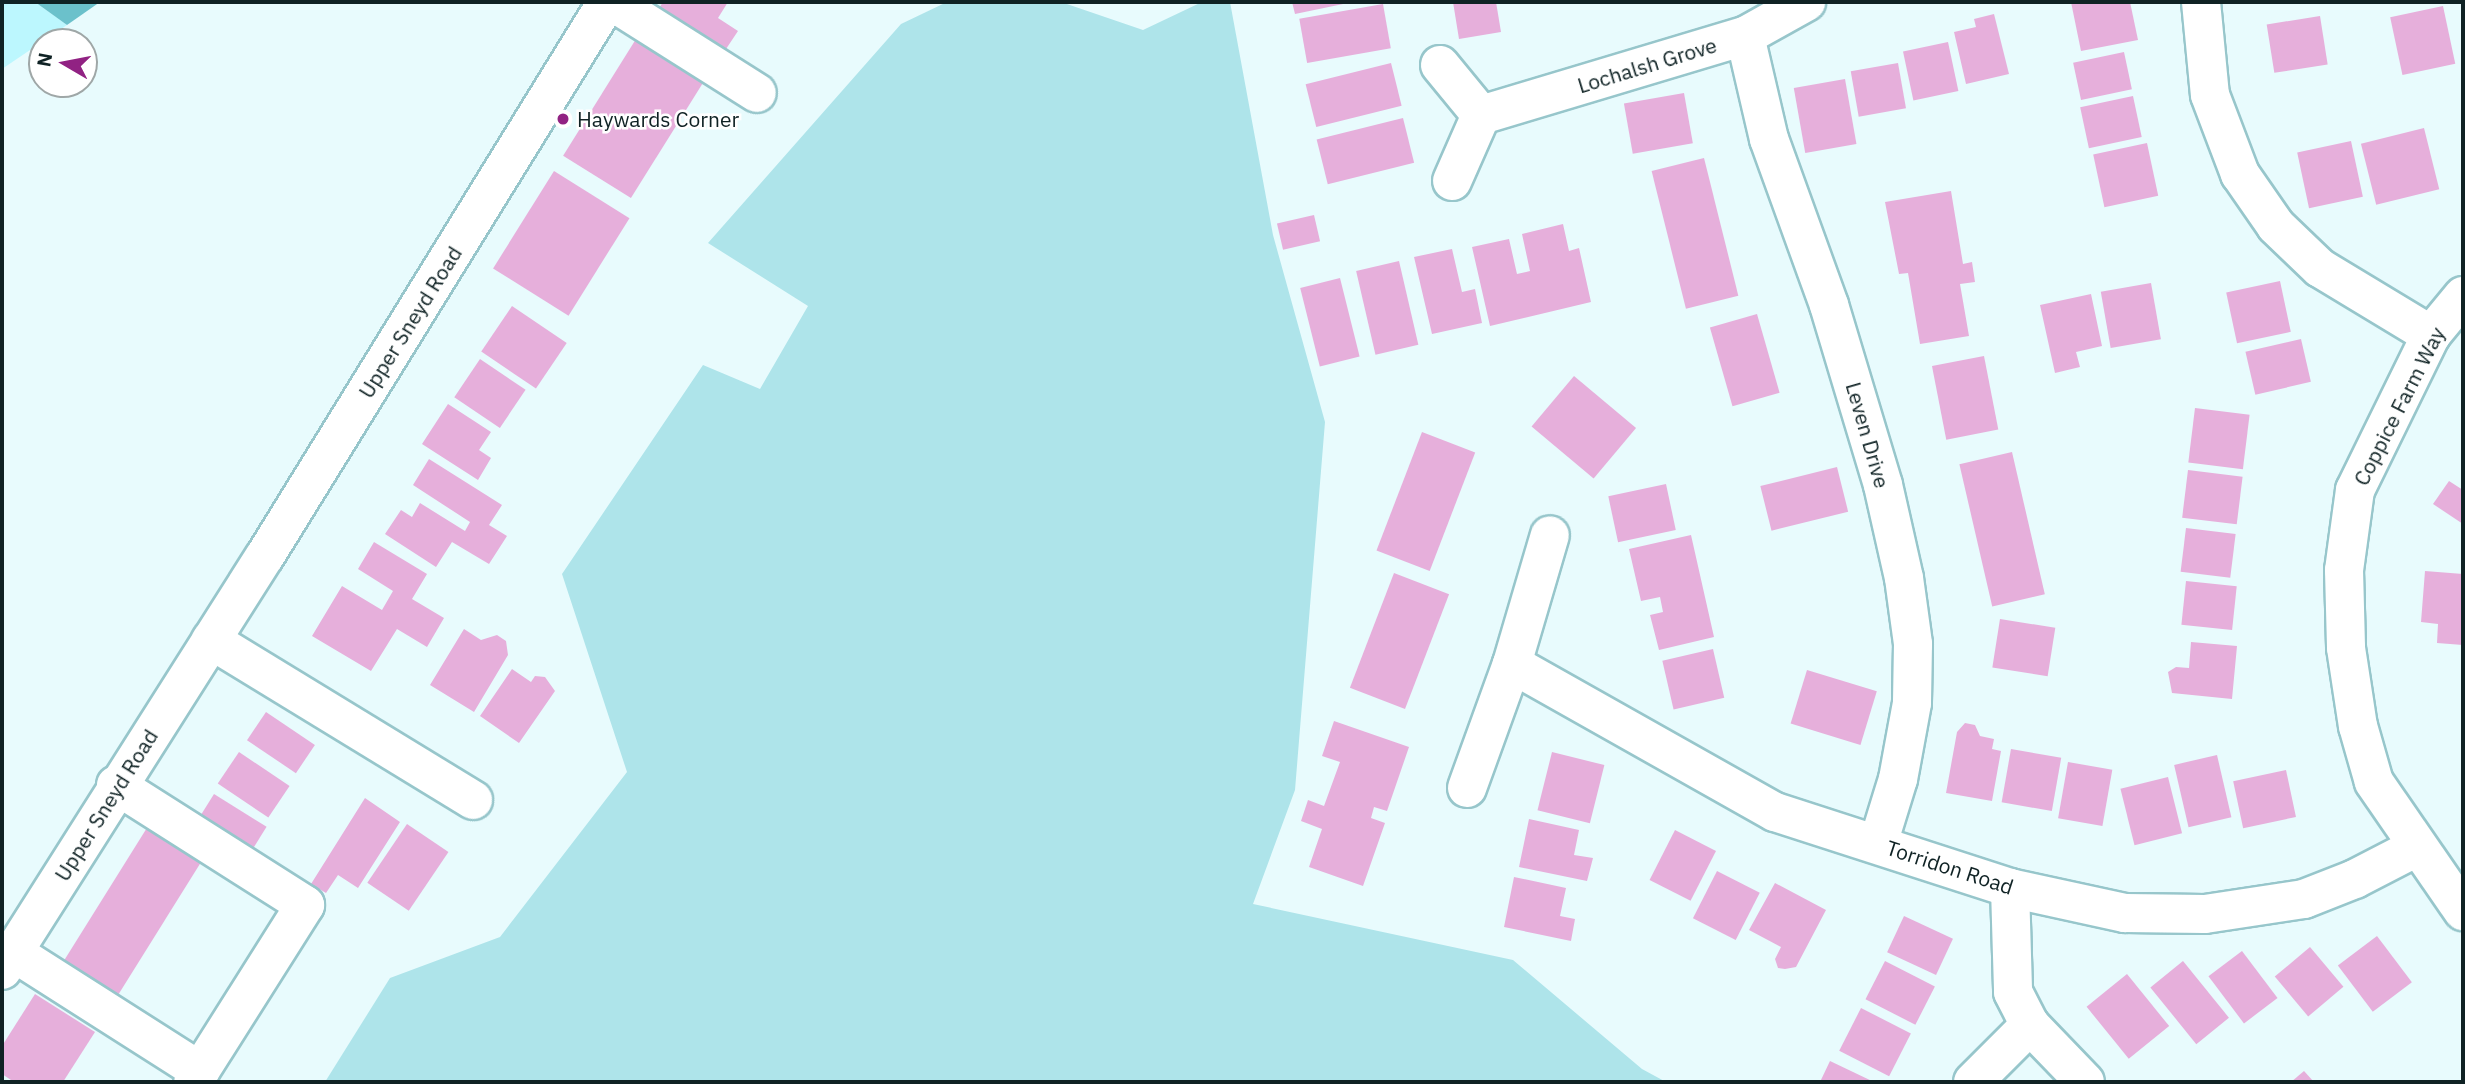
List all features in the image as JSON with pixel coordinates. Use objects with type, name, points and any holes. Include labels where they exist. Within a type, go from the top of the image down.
[{"type":"street","name":"Upper Sneyd Road","points":[[8,961],[116,785],[211,640],[607,2]]},
{"type":"street","points":[[613,2],[757,93]]},
{"type":"street","name":"Lochalsh Grove","points":[[1481,115],[1745,36],[1806,2]]},
{"type":"street","points":[[2201,2],[2210,95],[2240,174],[2276,226],[2320,268],[2431,335]]},
{"type":"street","name":"Leven Drive","points":[[1745,36],[1769,139],[1829,305],[1883,485],[1904,578],[1913,644],[1912,703],[1898,779],[1878,844]]},
{"type":"street","points":[[1440,65],[1481,115],[1452,181]]},
{"type":"street","name":"Coppice Farm Way","points":[[2463,296],[2431,335],[2355,490],[2344,570],[2346,648],[2358,726],[2374,782],[2463,911]]},
{"type":"street","points":[[1467,788],[1512,664],[1550,535]]},
{"type":"street","points":[[211,640],[473,800]]},
{"type":"street","name":"Torridon Road","points":[[1512,664],[1775,812],[2010,888],[2125,914],[2205,914],[2304,899],[2417,847]]},
{"type":"street","points":[[8,961],[197,1077],[305,905],[116,785]]},
{"type":"street","points":[[2010,888],[2013,992],[2029,1026],[2085,1082]]},
{"type":"street","points":[[1973,1082],[2029,1026]]},
{"type":"shaded area","points":[[2,2],[35,2],[67,25],[63,28],[28,28],[28,51],[2,69]]},
{"type":"shaded area","points":[[35,2],[100,2],[67,25]]},
{"type":"shaded area","points":[[947,2],[1061,2],[1143,30],[1202,2],[1230,2],[1273,235],[1325,422],[1295,790],[1253,904],[1513,960],[1642,1069],[1666,1082],[325,1082],[390,978],[500,937],[627,772],[562,574],[703,365],[760,389],[808,306],[708,243],[901,24]]},
{"type":"building","points":[[663,2],[728,2],[718,18],[738,31],[726,49],[707,37],[701,47],[654,16]]},
{"type":"building","points":[[1292,2],[1348,2],[1348,3],[1295,14]]},
{"type":"building","points":[[1453,2],[1496,2],[1501,32],[1459,39]]},
{"type":"building","points":[[2071,2],[2130,2],[2138,40],[2081,51]]},
{"type":"building","points":[[1383,4],[1391,48],[1307,63],[1299,19]]},
{"type":"building","points":[[2443,6],[2455,64],[2402,75],[2390,17]]},
{"type":"building","points":[[1994,14],[2009,74],[1966,84],[1954,32],[1976,27],[1974,19]]},
{"type":"building","points":[[2320,16],[2328,64],[2274,73],[2267,24]]},
{"type":"building","points":[[641,31],[709,73],[631,198],[563,156]]},
{"type":"building","points":[[1948,42],[1958,91],[1913,100],[1903,52]]},
{"type":"building","points":[[2124,52],[2132,89],[2081,100],[2073,63]]},
{"type":"building","points":[[1391,63],[1402,106],[1316,127],[1306,84]]},
{"type":"building","points":[[1898,63],[1906,108],[1859,117],[1851,71]]},
{"type":"building","points":[[1845,79],[1856,144],[1805,153],[1794,88]]},
{"type":"building","points":[[1684,93],[1693,143],[1633,154],[1624,104]]},
{"type":"building","points":[[2133,96],[2142,137],[2089,148],[2080,107]]},
{"type":"building","points":[[1403,118],[1414,163],[1328,184],[1317,140]]},
{"type":"building","points":[[2424,128],[2439,189],[2376,205],[2361,144]]},
{"type":"building","points":[[2351,141],[2363,197],[2309,208],[2297,152]]},
{"type":"building","points":[[2147,143],[2158,196],[2104,207],[2093,154]]},
{"type":"building","points":[[1704,158],[1738,296],[1686,309],[1652,171]]},
{"type":"building","points":[[554,171],[629,218],[569,316],[493,269]]},
{"type":"building","points":[[1951,191],[1963,264],[1972,262],[1975,282],[1960,284],[1969,336],[1920,344],[1908,273],[1899,274],[1885,202]]},
{"type":"building","points":[[1314,215],[1320,241],[1283,250],[1277,224]]},
{"type":"building","points":[[1563,224],[1569,251],[1579,248],[1591,302],[1490,326],[1472,247],[1509,239],[1517,274],[1530,271],[1522,234]]},
{"type":"building","points":[[1452,249],[1462,292],[1475,289],[1482,323],[1432,334],[1414,257]]},
{"type":"building","points":[[1399,261],[1418,345],[1375,355],[1356,271]]},
{"type":"building","points":[[1340,278],[1360,357],[1320,367],[1300,288]]},
{"type":"building","points":[[2280,281],[2291,332],[2237,343],[2226,292]]},
{"type":"building","points":[[2151,283],[2161,339],[2111,348],[2101,292]]},
{"type":"building","points":[[2091,294],[2102,346],[2076,352],[2080,367],[2055,373],[2040,305]]},
{"type":"building","points":[[512,306],[567,343],[536,389],[481,352]]},
{"type":"building","points":[[1757,314],[1780,393],[1733,406],[1710,328]]},
{"type":"building","points":[[2301,339],[2311,382],[2255,395],[2245,352]]},
{"type":"building","points":[[1984,356],[1998,430],[1946,440],[1932,366]]},
{"type":"building","points":[[480,359],[526,390],[500,428],[454,397]]},
{"type":"building","points":[[1574,376],[1636,428],[1594,479],[1532,427]]},
{"type":"building","points":[[448,404],[491,432],[479,450],[491,458],[478,480],[422,444]]},
{"type":"building","points":[[2195,408],[2250,415],[2243,469],[2188,463]]},
{"type":"building","points":[[1422,432],[1475,452],[1430,571],[1376,551]]},
{"type":"building","points":[[2012,452],[2045,594],[1992,606],[1959,464]]},
{"type":"building","points":[[429,459],[502,505],[489,525],[507,536],[489,564],[452,542],[436,567],[385,534],[401,510],[412,517],[420,503],[465,531],[470,522],[413,485]]},
{"type":"building","points":[[1837,467],[1848,512],[1771,531],[1760,486]]},
{"type":"building","points":[[2188,470],[2243,477],[2237,524],[2182,518]]},
{"type":"building","points":[[2449,481],[2463,490],[2463,524],[2433,504]]},
{"type":"building","points":[[1666,484],[1676,530],[1618,542],[1608,496]]},
{"type":"building","points":[[2186,528],[2236,534],[2230,578],[2181,572]]},
{"type":"building","points":[[1691,535],[1714,637],[1659,650],[1650,615],[1663,612],[1660,597],[1641,601],[1629,549]]},
{"type":"building","points":[[374,542],[427,574],[412,599],[444,618],[427,647],[397,629],[371,671],[312,636],[342,586],[382,610],[393,591],[358,569]]},
{"type":"building","points":[[2425,571],[2463,574],[2463,645],[2437,643],[2438,624],[2421,622]]},
{"type":"building","points":[[1394,573],[1449,594],[1405,709],[1350,688]]},
{"type":"building","points":[[2186,581],[2237,586],[2232,630],[2181,625]]},
{"type":"building","points":[[2000,619],[2055,628],[2048,676],[1992,667]]},
{"type":"building","points":[[464,629],[481,640],[497,635],[506,641],[508,655],[474,712],[430,685]]},
{"type":"building","points":[[2191,642],[2237,646],[2232,699],[2172,693],[2168,672],[2176,667],[2189,668]]},
{"type":"building","points":[[1713,649],[1724,698],[1674,709],[1662,661]]},
{"type":"building","points":[[512,669],[531,682],[535,676],[545,677],[555,691],[519,743],[480,716]]},
{"type":"building","points":[[1807,670],[1877,691],[1860,745],[1791,724]]},
{"type":"building","points":[[266,712],[315,745],[296,773],[247,740]]},
{"type":"building","points":[[1334,721],[1409,747],[1387,811],[1374,807],[1371,818],[1385,823],[1363,886],[1309,867],[1322,829],[1301,821],[1308,800],[1324,806],[1340,762],[1322,756]]},
{"type":"building","points":[[1965,723],[1975,725],[1980,736],[1994,739],[1992,749],[2001,751],[1992,801],[1946,793],[1957,732]]},
{"type":"building","points":[[2011,749],[2061,758],[2052,811],[2002,802]]},
{"type":"building","points":[[239,752],[290,786],[268,818],[218,784]]},
{"type":"building","points":[[1552,752],[1604,765],[1590,823],[1537,810]]},
{"type":"building","points":[[2217,755],[2231,817],[2189,827],[2174,765]]},
{"type":"building","points":[[2068,762],[2112,770],[2102,826],[2058,818]]},
{"type":"building","points":[[2286,770],[2296,817],[2243,828],[2233,781]]},
{"type":"building","points":[[2168,777],[2182,833],[2134,845],[2120,789]]},
{"type":"building","points":[[214,794],[267,827],[248,857],[195,825]]},
{"type":"building","points":[[365,798],[400,822],[358,888],[338,875],[326,893],[311,884]]},
{"type":"building","points":[[1529,819],[1579,830],[1574,855],[1593,858],[1587,881],[1519,867]]},
{"type":"building","points":[[150,823],[204,857],[118,995],[64,961]]},
{"type":"building","points":[[407,824],[448,852],[409,911],[367,883]]},
{"type":"building","points":[[1675,830],[1716,851],[1691,901],[1650,880]]},
{"type":"building","points":[[1717,871],[1760,893],[1736,940],[1693,918]]},
{"type":"building","points":[[1514,877],[1566,888],[1560,916],[1575,919],[1571,941],[1504,927]]},
{"type":"building","points":[[1775,883],[1826,910],[1796,967],[1778,968],[1775,959],[1781,947],[1749,930]]},
{"type":"building","points":[[1904,916],[1953,939],[1936,975],[1887,952]]},
{"type":"building","points":[[2377,936],[2412,982],[2373,1012],[2338,965]]},
{"type":"building","points":[[2310,947],[2343,987],[2308,1016],[2275,977]]},
{"type":"building","points":[[2242,951],[2278,998],[2244,1023],[2208,976]]},
{"type":"building","points":[[1885,961],[1935,986],[1915,1025],[1865,999]]},
{"type":"building","points":[[2183,961],[2229,1018],[2196,1044],[2150,987]]},
{"type":"building","points":[[2127,974],[2169,1026],[2129,1059],[2087,1007]]},
{"type":"building","points":[[35,994],[95,1032],[63,1082],[14,1082],[2,1074],[2,1046]]},
{"type":"building","points":[[1861,1008],[1911,1033],[1889,1076],[1839,1051]]},
{"type":"building","points":[[1830,1061],[1874,1082],[1820,1082]]},
{"type":"building","points":[[2304,1071],[2314,1082],[2291,1082]]},
{"type":"place","name":"Haywards Corner","points":[[563,119]]}]
